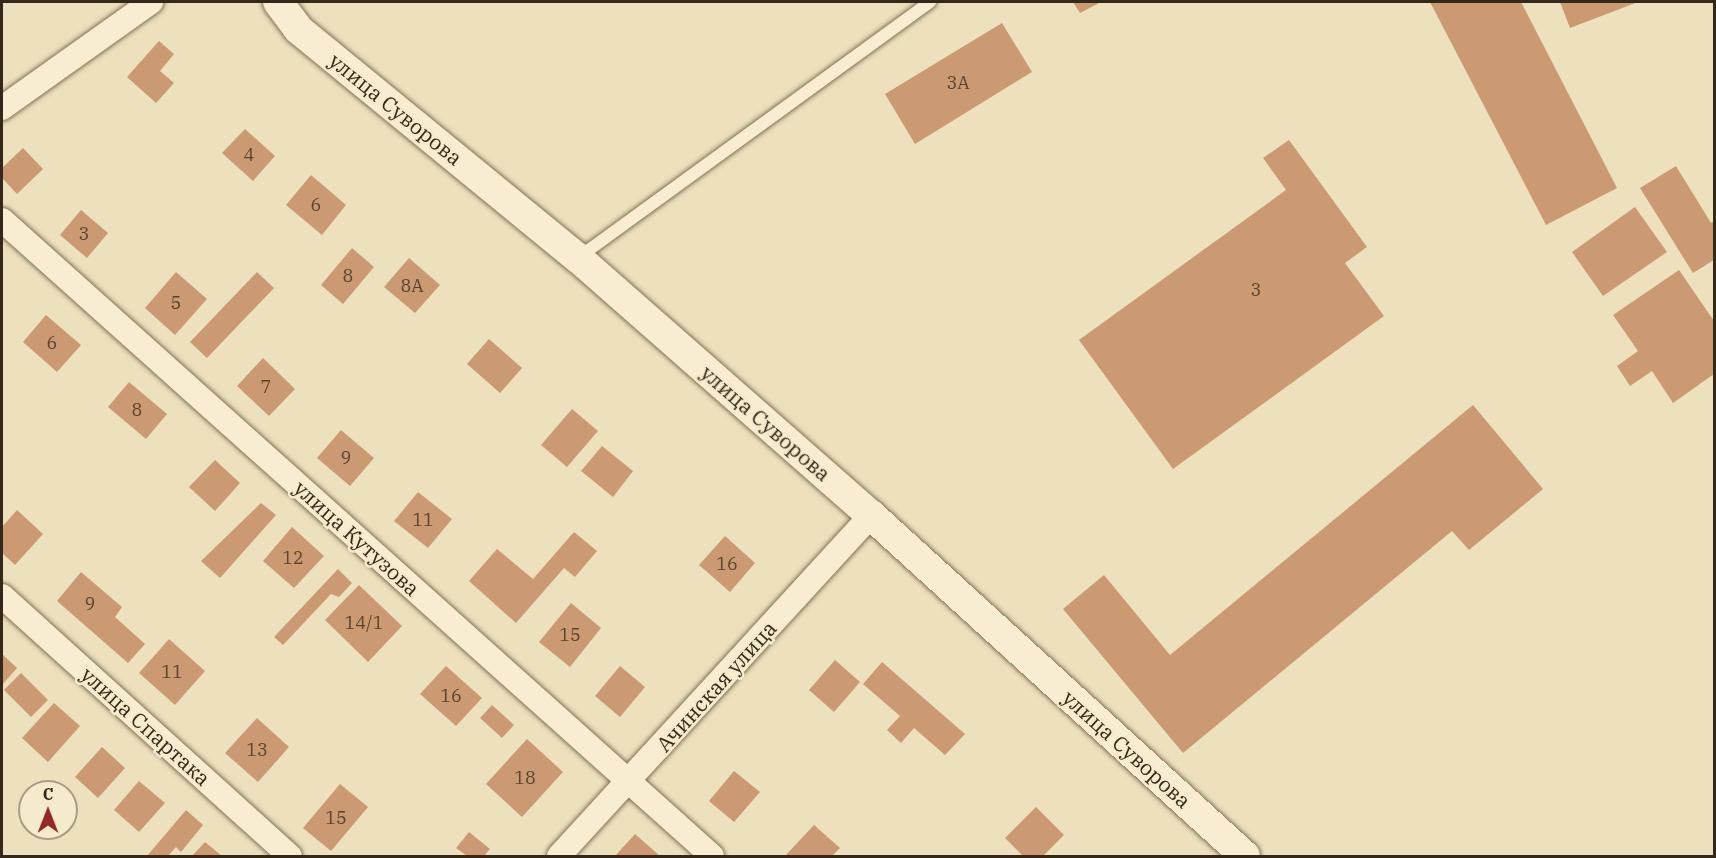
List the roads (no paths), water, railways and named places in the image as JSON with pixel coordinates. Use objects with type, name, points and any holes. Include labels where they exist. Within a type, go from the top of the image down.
[{"type":"street","points":[[2,108],[151,2]]},
{"type":"street","name":"улица Суворова","points":[[278,2],[298,29],[578,258],[871,515],[1245,856]]},
{"type":"street","name":"улица Кутузова","points":[[2,220],[712,856]]},
{"type":"street","name":"Ачинская улица","points":[[560,856],[871,515]]},
{"type":"street","name":"улица Спартака","points":[[2,596],[290,856]]},
{"type":"lane","points":[[578,258],[930,2]]}]
